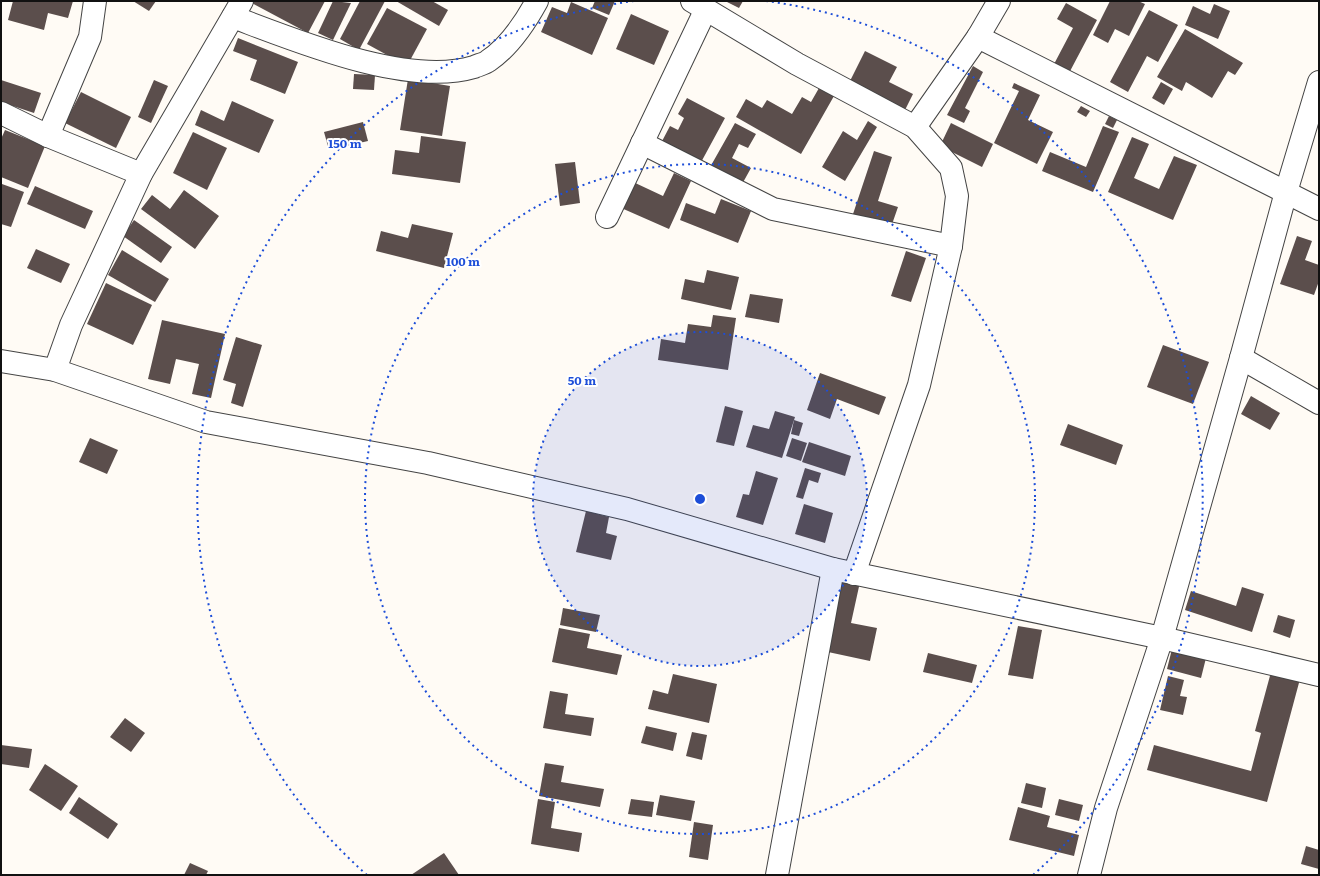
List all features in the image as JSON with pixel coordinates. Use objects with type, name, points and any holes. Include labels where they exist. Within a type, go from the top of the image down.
[{"type":"street","points":[[48,136],[90,37],[95,1]]},
{"type":"street","points":[[55,370],[77,313],[141,174],[238,9],[316,48],[370,62],[422,72],[459,71],[486,62],[505,48],[529,16],[538,1]]},
{"type":"street","points":[[915,127],[978,38],[999,1]]},
{"type":"street","points":[[607,217],[642,143],[699,5],[797,64],[915,127],[951,168],[957,196],[951,246],[920,385],[854,574]]},
{"type":"street","points":[[978,38],[1319,209]]},
{"type":"street","points":[[1089,875],[1106,808],[1162,638],[1286,192],[1319,82]]},
{"type":"street","points":[[1,113],[48,136],[141,174]]},
{"type":"street","points":[[642,143],[772,209],[951,246]]},
{"type":"street","points":[[1241,358],[1319,403]]},
{"type":"street","points":[[1,361],[55,370],[206,422],[428,463],[627,509],[854,574],[1162,638],[1319,675]]},
{"type":"street","points":[[777,875],[833,569]]},
{"type":"building","points":[[13,1],[73,1],[68,18],[48,13],[44,30],[8,20]]},
{"type":"building","points":[[133,1],[156,1],[149,11]]},
{"type":"building","points":[[248,1],[325,1],[308,33]]},
{"type":"building","points":[[333,1],[351,3],[333,40],[318,33]]},
{"type":"building","points":[[360,1],[385,1],[359,50],[340,39]]},
{"type":"building","points":[[396,1],[432,1],[448,10],[439,26]]},
{"type":"building","points":[[595,1],[615,1],[609,15],[592,8]]},
{"type":"building","points":[[725,1],[743,1],[739,8]]},
{"type":"building","points":[[1110,1],[1138,1],[1145,4],[1129,36],[1115,29],[1108,43],[1093,35]]},
{"type":"building","points":[[571,2],[608,18],[592,55],[541,32],[552,7],[567,13]]},
{"type":"building","points":[[1066,3],[1097,20],[1068,75],[1053,66],[1073,28],[1057,19]]},
{"type":"building","points":[[1214,4],[1230,11],[1218,39],[1185,25],[1193,6],[1210,14]]},
{"type":"building","points":[[387,8],[427,29],[407,66],[367,44]]},
{"type":"building","points":[[1149,10],[1178,25],[1158,62],[1147,56],[1128,92],[1110,82]]},
{"type":"building","points":[[631,14],[669,31],[654,65],[616,49]]},
{"type":"building","points":[[1185,29],[1243,63],[1235,75],[1228,71],[1212,98],[1186,82],[1182,91],[1157,77]]},
{"type":"building","points":[[238,38],[298,62],[285,94],[250,80],[257,60],[233,51]]},
{"type":"building","points":[[865,51],[897,67],[889,82],[913,94],[905,110],[850,81]]},
{"type":"building","points":[[973,66],[983,72],[965,108],[970,111],[964,123],[947,115]]},
{"type":"building","points":[[354,74],[375,75],[374,90],[353,89]]},
{"type":"building","points":[[408,79],[450,86],[442,136],[400,130]]},
{"type":"building","points":[[1,80],[41,93],[34,113],[1,102]]},
{"type":"building","points":[[154,80],[168,86],[151,123],[138,117]]},
{"type":"building","points":[[1161,82],[1173,89],[1164,105],[1152,98]]},
{"type":"building","points":[[1014,83],[1040,95],[1028,120],[1053,132],[1037,164],[994,143],[1019,91],[1012,88]]},
{"type":"building","points":[[819,88],[834,96],[801,154],[736,117],[746,99],[762,108],[767,100],[792,114],[802,97],[811,102]]},
{"type":"building","points":[[81,92],[131,117],[116,148],[65,123]]},
{"type":"building","points":[[687,98],[725,118],[699,166],[660,145],[670,126],[678,130],[684,118],[678,114]]},
{"type":"building","points":[[232,101],[274,120],[259,153],[195,125],[201,110],[224,121]]},
{"type":"building","points":[[1081,106],[1090,111],[1086,117],[1077,112]]},
{"type":"building","points":[[1109,116],[1117,120],[1113,128],[1105,124]]},
{"type":"building","points":[[868,121],[877,127],[845,181],[822,167],[843,131],[857,140]]},
{"type":"building","points":[[363,122],[368,141],[329,150],[324,132]]},
{"type":"building","points":[[735,123],[756,134],[748,148],[739,144],[732,158],[751,168],[741,186],[709,169]]},
{"type":"building","points":[[951,123],[993,144],[982,167],[940,146]]},
{"type":"building","points":[[1103,126],[1119,132],[1093,192],[1042,171],[1050,152],[1086,167]]},
{"type":"building","points":[[5,130],[45,146],[28,188],[1,177],[1,139]]},
{"type":"building","points":[[193,132],[227,148],[207,190],[173,173]]},
{"type":"building","points":[[421,136],[466,142],[460,183],[392,174],[395,150],[419,153]]},
{"type":"building","points":[[1132,137],[1149,144],[1134,178],[1159,189],[1174,156],[1197,165],[1173,220],[1108,192]]},
{"type":"building","points":[[874,151],[892,157],[878,201],[898,207],[890,230],[852,217]]},
{"type":"building","points":[[575,162],[580,203],[560,206],[555,164]]},
{"type":"building","points":[[674,173],[691,181],[669,229],[619,207],[631,181],[663,196]]},
{"type":"building","points":[[2,184],[24,192],[11,227],[1,224]]},
{"type":"building","points":[[35,186],[93,211],[85,229],[27,204]]},
{"type":"building","points":[[184,190],[219,216],[195,249],[141,209],[152,195],[170,209]]},
{"type":"building","points":[[721,199],[751,211],[738,243],[680,220],[686,203],[715,214]]},
{"type":"building","points":[[134,220],[172,247],[161,263],[123,236]]},
{"type":"building","points":[[412,224],[453,233],[444,268],[376,251],[381,231],[408,238]]},
{"type":"building","points":[[1297,236],[1312,241],[1305,260],[1319,265],[1319,281],[1314,295],[1280,284]]},
{"type":"building","points":[[36,249],[70,264],[61,283],[27,268]]},
{"type":"building","points":[[122,250],[169,279],[155,302],[108,275]]},
{"type":"building","points":[[906,251],[926,258],[911,302],[891,296]]},
{"type":"building","points":[[707,270],[739,277],[731,310],[681,299],[685,279],[704,283]]},
{"type":"building","points":[[106,283],[152,305],[133,345],[87,324]]},
{"type":"building","points":[[750,294],[783,299],[779,323],[745,317]]},
{"type":"building","points":[[713,315],[736,318],[728,370],[658,360],[661,339],[685,343],[688,324],[711,327]]},
{"type":"building","points":[[162,320],[225,334],[211,398],[192,394],[199,364],[176,359],[170,384],[148,379]]},
{"type":"building","points":[[236,337],[262,345],[243,407],[231,403],[236,384],[223,380]]},
{"type":"building","points":[[1163,345],[1209,362],[1193,404],[1147,387]]},
{"type":"building","points":[[820,373],[886,397],[879,415],[837,399],[830,419],[807,410]]},
{"type":"building","points":[[1251,396],[1280,413],[1270,430],[1241,414]]},
{"type":"building","points":[[725,406],[743,411],[734,446],[716,442]]},
{"type":"building","points":[[775,411],[795,417],[782,458],[746,447],[753,425],[769,429]]},
{"type":"building","points":[[794,420],[803,423],[799,436],[791,434]]},
{"type":"building","points":[[1068,424],[1123,445],[1116,465],[1060,445]]},
{"type":"building","points":[[90,438],[118,450],[107,474],[79,462]]},
{"type":"building","points":[[792,438],[807,443],[801,461],[786,456]]},
{"type":"building","points":[[809,442],[851,456],[845,476],[802,462]]},
{"type":"building","points":[[805,468],[821,473],[818,483],[809,480],[803,499],[796,497]]},
{"type":"building","points":[[756,471],[778,478],[763,525],[736,517],[743,494],[749,495]]},
{"type":"building","points":[[804,504],[833,513],[825,543],[795,534]]},
{"type":"building","points":[[586,511],[609,517],[606,533],[617,536],[611,560],[576,552]]},
{"type":"building","points":[[843,578],[860,582],[851,623],[877,628],[870,661],[828,652]]},
{"type":"building","points":[[1242,587],[1264,594],[1252,632],[1185,610],[1191,591],[1236,606]]},
{"type":"building","points":[[563,608],[600,615],[596,632],[560,625]]},
{"type":"building","points":[[1278,615],[1295,620],[1290,638],[1273,632]]},
{"type":"building","points":[[1018,626],[1042,630],[1033,679],[1008,675]]},
{"type":"building","points":[[559,628],[590,634],[587,648],[622,655],[617,675],[552,662]]},
{"type":"building","points":[[1173,645],[1207,654],[1201,678],[1167,669]]},
{"type":"building","points":[[928,653],[977,665],[972,683],[923,672]]},
{"type":"building","points":[[1271,672],[1300,679],[1267,802],[1147,770],[1154,745],[1251,771],[1261,733],[1255,731]]},
{"type":"building","points":[[673,674],[717,684],[709,723],[648,709],[653,690],[668,694]]},
{"type":"building","points":[[1168,676],[1184,680],[1180,696],[1187,697],[1183,715],[1160,710]]},
{"type":"building","points":[[550,691],[568,694],[565,714],[594,718],[591,736],[543,728]]},
{"type":"building","points":[[125,718],[145,733],[131,752],[110,737]]},
{"type":"building","points":[[646,726],[677,733],[673,751],[641,743]]},
{"type":"building","points":[[692,732],[707,735],[702,760],[686,756]]},
{"type":"building","points":[[1,745],[32,749],[29,768],[1,764]]},
{"type":"building","points":[[545,763],[564,766],[561,782],[604,789],[600,807],[539,796]]},
{"type":"building","points":[[45,764],[78,786],[61,811],[29,790]]},
{"type":"building","points":[[1026,783],[1046,788],[1042,808],[1021,803]]},
{"type":"building","points":[[660,795],[695,801],[691,821],[656,815]]},
{"type":"building","points":[[79,797],[118,824],[108,839],[69,813]]},
{"type":"building","points":[[538,799],[555,802],[551,828],[582,833],[579,852],[531,844]]},
{"type":"building","points":[[631,799],[654,802],[652,817],[628,814]]},
{"type":"building","points":[[1059,799],[1083,805],[1079,821],[1055,815]]},
{"type":"building","points":[[1018,807],[1050,816],[1047,827],[1079,835],[1074,856],[1009,840]]},
{"type":"building","points":[[694,822],[713,825],[708,860],[689,857]]},
{"type":"building","points":[[1306,846],[1319,850],[1319,869],[1301,864]]},
{"type":"building","points":[[444,853],[459,875],[411,875]]},
{"type":"building","points":[[190,863],[208,871],[206,875],[184,875]]}]
